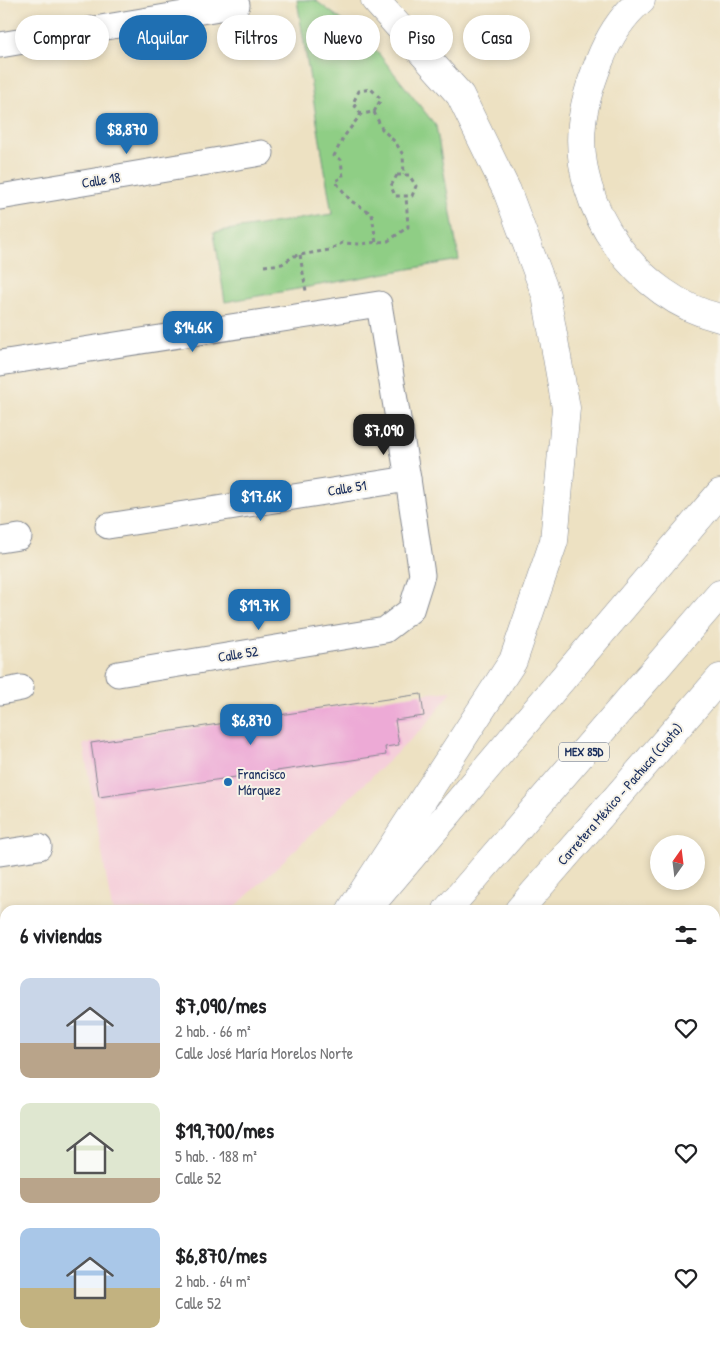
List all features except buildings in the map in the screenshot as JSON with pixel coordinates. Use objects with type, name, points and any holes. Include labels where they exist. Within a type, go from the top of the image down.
[{"type":"highway","points":[[354,905],[514,661],[554,540],[566,408],[546,295],[507,191],[460,95],[375,0]]},
{"type":"highway","points":[[641,0],[617,26],[604,49],[593,76],[586,100],[582,125],[585,173],[595,206],[612,240],[643,276],[676,301],[707,315],[720,318]]},
{"type":"highway","points":[[370,905],[720,493]]},
{"type":"highway","name":"MEX 85D","points":[[451,905],[720,594]]},
{"type":"highway","name":"Carretera México - Pachuca (Cuota)","points":[[523,905],[720,678]]},
{"type":"street","points":[[0,45],[237,5]]},
{"type":"street","name":"Calle 18","points":[[0,197],[261,154]]},
{"type":"street","points":[[0,363],[379,304],[408,478]]},
{"type":"street","name":"Calle 51","points":[[108,526],[408,478]]},
{"type":"street","name":"Calle 52","points":[[118,674],[385,630],[411,610],[422,575],[408,478]]},
{"type":"street","points":[[0,853],[39,847]]},
{"type":"path","points":[[361,114],[353,103],[359,91],[372,89],[381,99],[374,112]]},
{"type":"path","points":[[374,112],[361,114],[343,138],[334,156],[341,160],[343,177],[335,181],[350,201],[372,214],[376,243]]},
{"type":"path","points":[[374,112],[382,129],[396,143],[403,156],[404,176]]},
{"type":"path","points":[[397,175],[404,176],[409,175],[416,186],[412,196],[395,196],[391,186],[397,175]]},
{"type":"path","points":[[264,266],[282,264],[294,256],[329,250],[342,243],[388,241],[408,227],[406,196]]},
{"type":"path","points":[[300,255],[310,315]]},
{"type":"shaded area","name":"Francisco Márquez","points":[[452,691],[426,725],[237,905],[111,905],[83,744]]},
{"type":"green space","points":[[297,0],[315,0],[335,15],[306,15],[306,55]]},
{"type":"green space","points":[[380,55],[436,126],[459,260],[225,302],[214,232],[332,214],[307,60],[380,60]]},
{"type":"place","name":"Francisco Márquez","points":[[228,782]]}]
